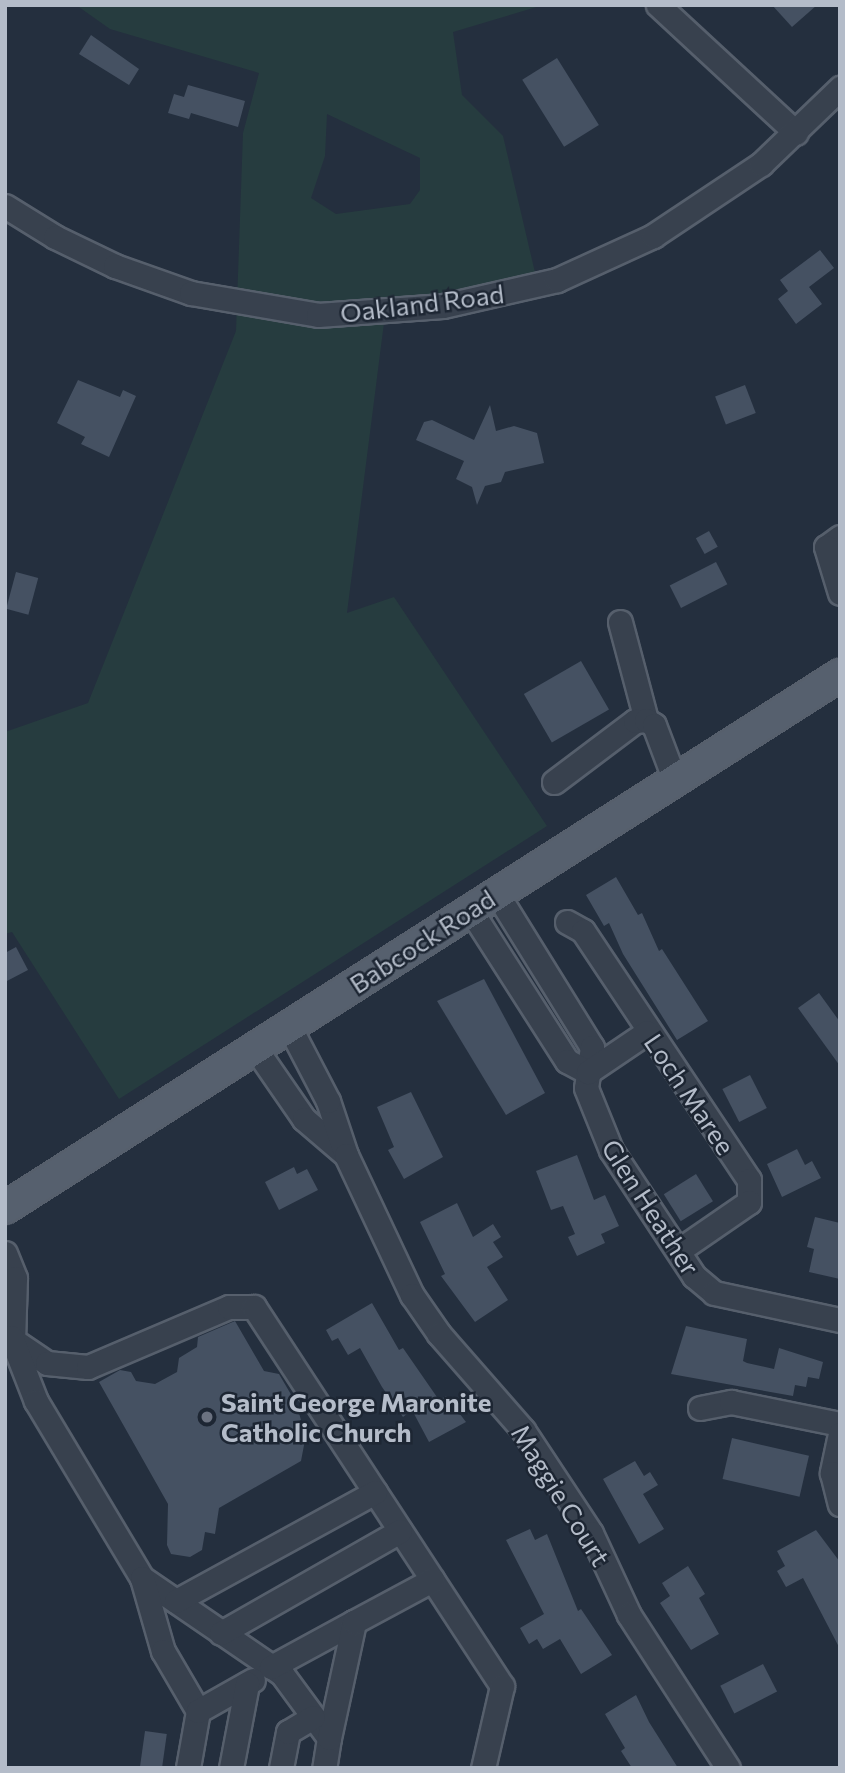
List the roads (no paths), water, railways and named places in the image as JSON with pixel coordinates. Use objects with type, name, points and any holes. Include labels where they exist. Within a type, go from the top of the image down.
[{"type":"main road","name":"Babcock Road","points":[[5,1208],[498,894],[674,778],[840,675]]},
{"type":"street","points":[[658,5],[796,133]]},
{"type":"street","name":"Oakland Road","points":[[5,206],[55,237],[115,266],[191,293],[318,315],[377,314],[501,296],[568,275],[702,207],[796,133],[840,88]]},
{"type":"street","points":[[840,537],[826,547],[840,593]]},
{"type":"street","points":[[620,622],[646,720]]},
{"type":"street","points":[[554,782],[635,721],[646,720],[654,725],[674,778]]},
{"type":"street","name":"Glen Heather","points":[[498,894],[592,1047],[586,1088],[600,1129],[694,1276],[714,1293],[840,1320]]},
{"type":"street","points":[[471,911],[567,1061],[588,1072],[648,1032]]},
{"type":"street","name":"Loch Maree","points":[[567,922],[583,932],[749,1180],[749,1202],[731,1218],[678,1251]]},
{"type":"street","name":"Maggie Court","points":[[289,1026],[328,1101],[346,1155],[411,1295],[523,1430],[591,1533],[629,1615],[728,1768]]},
{"type":"street","name":"Maggie Court","points":[[255,1048],[304,1119],[346,1155]]},
{"type":"street","points":[[5,1253],[15,1278],[9,1334],[36,1401],[142,1578],[163,1651],[198,1711],[188,1768]]},
{"type":"street","points":[[9,1334],[47,1363],[88,1367],[229,1307],[254,1307],[502,1686],[483,1768]]},
{"type":"street","points":[[700,1408],[731,1402],[840,1424]]},
{"type":"street","points":[[840,1434],[832,1473],[840,1504]]},
{"type":"street","points":[[176,1601],[374,1492]]},
{"type":"street","points":[[221,1633],[400,1531]]},
{"type":"street","points":[[142,1578],[267,1664],[329,1738]]},
{"type":"street","points":[[198,1711],[247,1684],[267,1664],[432,1580]]},
{"type":"street","points":[[324,1768],[354,1622]]},
{"type":"street","points":[[231,1768],[247,1684]]},
{"type":"street","points":[[281,1768],[288,1732],[313,1717]]},
{"type":"place","name":"Saint George Maronite Catholic Church","points":[[207,1417]]}]
